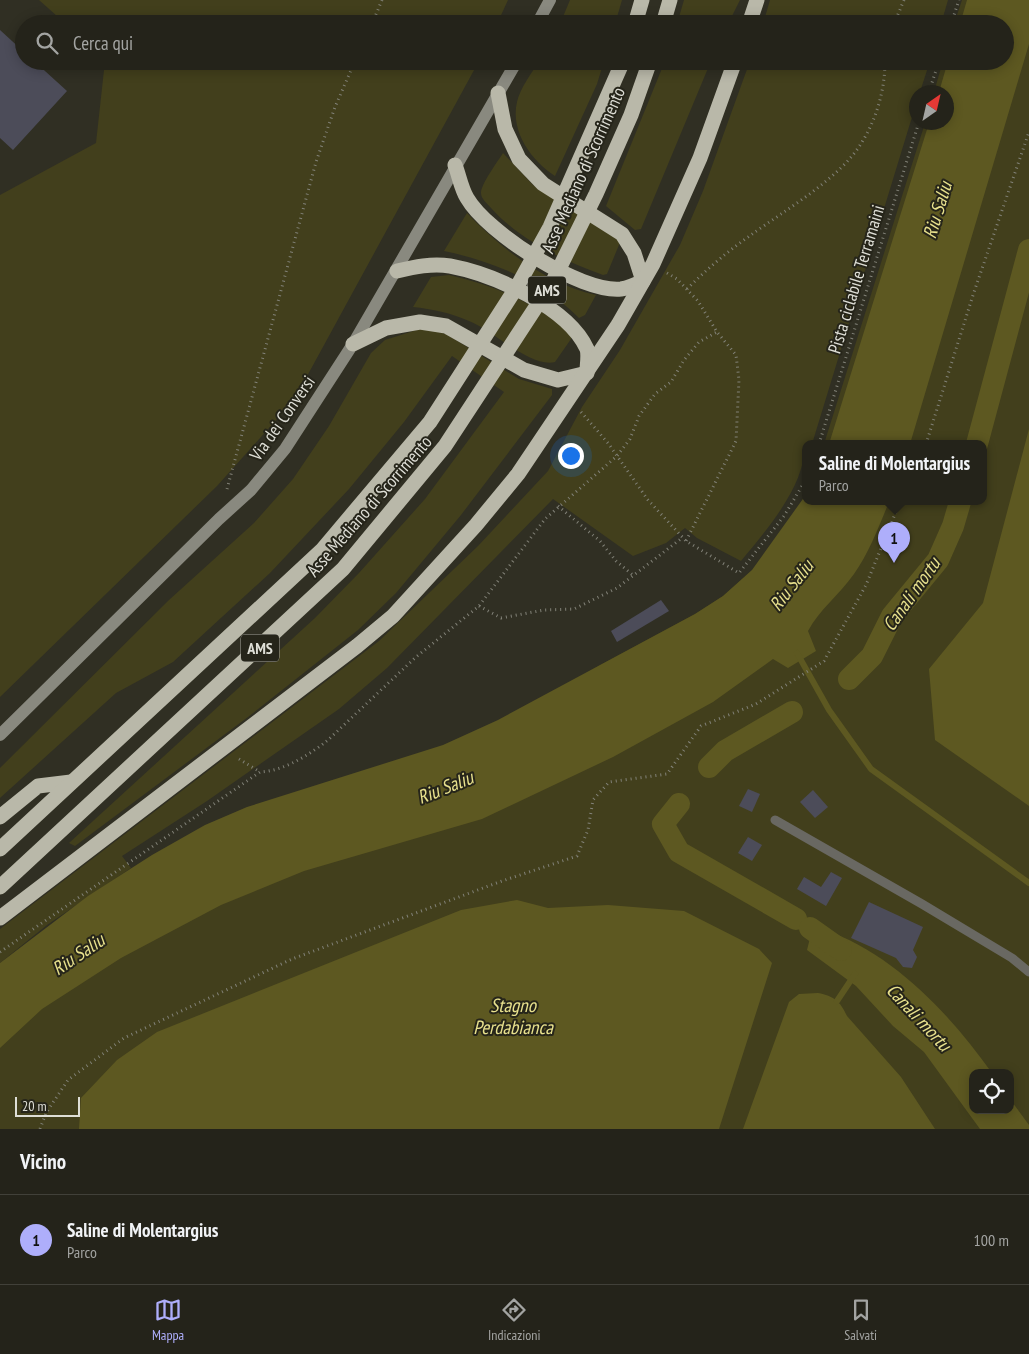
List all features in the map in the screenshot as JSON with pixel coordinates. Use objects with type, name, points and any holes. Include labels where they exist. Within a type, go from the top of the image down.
[{"type":"highway","points":[[638,15],[642,0]]},
{"type":"highway","points":[[666,15],[670,0]]},
{"type":"highway","points":[[752,15],[757,0]]},
{"type":"highway","name":"Asse Mediano di Scorrimento","points":[[0,849],[322,550],[430,422],[518,285],[550,227],[619,70]]},
{"type":"highway","name":"Asse Mediano di Scorrimento","points":[[0,887],[343,569],[445,446],[489,381],[552,281],[596,194],[631,115],[647,70]]},
{"type":"highway","points":[[0,918],[357,646],[393,616],[476,525],[518,474],[587,373],[653,264],[700,158],[732,70]]},
{"type":"highway","points":[[498,93],[505,129],[518,160],[542,184],[622,234],[634,253],[643,281]]},
{"type":"highway","points":[[455,165],[467,198],[493,227],[515,246],[581,282],[621,289],[643,281]]},
{"type":"highway","points":[[397,271],[422,266],[449,266],[488,277],[546,305],[570,324],[588,350],[587,373]]},
{"type":"highway","points":[[353,344],[386,328],[420,322],[446,326],[524,370],[558,380],[587,373]]},
{"type":"highway","points":[[0,817],[38,786],[71,782]]},
{"type":"street","points":[[542,15],[550,0]]},
{"type":"street","name":"Via dei Conversi","points":[[0,735],[251,490],[285,449],[353,344],[397,271],[455,165],[511,70]]},
{"type":"lane","points":[[775,820],[922,904],[1012,958],[1029,972]]},
{"type":"path","points":[[376,15],[382,0]]},
{"type":"path","points":[[898,15],[904,0]]},
{"type":"path","points":[[954,15],[959,0]]},
{"type":"path","points":[[219,520],[316,162],[335,107],[351,70]]},
{"type":"path","points":[[687,290],[709,268],[803,199],[834,173],[862,143],[876,114],[885,70]]},
{"type":"path","points":[[931,85],[936,70]]},
{"type":"path","name":"Pista ciclabile Terramaini","points":[[820,440],[917,130]]},
{"type":"path","points":[[927,440],[974,292],[1029,132]]},
{"type":"path","points":[[653,264],[677,279],[698,301],[717,332],[736,355],[739,380],[736,442],[686,542]]},
{"type":"path","points":[[222,750],[260,772],[272,772],[312,752],[328,740],[416,657],[479,606],[545,519],[617,456],[630,439],[640,416],[655,394],[671,382],[684,360],[699,342],[717,332]]},
{"type":"path","points":[[578,410],[589,419],[648,500],[682,538],[739,573],[784,516],[802,486]]},
{"type":"path","points":[[40,1129],[46,1113],[68,1080],[124,1038],[292,959],[502,881],[577,856],[588,830],[593,800],[609,782],[667,774],[701,726],[756,704],[824,660],[866,585],[899,505]]},
{"type":"path","points":[[558,506],[600,541],[616,561],[634,576]]},
{"type":"path","points":[[479,606],[500,618],[544,610],[574,609],[617,588],[682,538]]},
{"type":"path","points":[[0,952],[260,772]]},
{"type":"shaded area","points":[[39,0],[508,0],[501,15],[56,15]]},
{"type":"shaded area","points":[[570,0],[622,0],[618,15],[564,15]]},
{"type":"shaded area","points":[[684,0],[740,0],[732,15],[680,15]]},
{"type":"shaded area","points":[[770,0],[948,0],[944,15],[766,15]]},
{"type":"shaded area","points":[[962,0],[1029,0],[1029,1129],[0,1129],[0,968],[463,744],[602,664],[695,614],[723,596],[767,557],[803,505],[987,505],[987,440],[825,440],[923,130],[954,130],[954,85],[936,85],[940,70],[1014,70],[1014,15],[957,15]]},
{"type":"shaded area","points":[[104,70],[474,70],[294,400],[217,486],[0,697],[0,195],[96,143]]},
{"type":"shaded area","points":[[533,70],[601,70],[597,84],[555,176],[546,170],[531,154],[520,135],[516,113],[517,102],[523,86]]},
{"type":"shaded area","points":[[661,70],[707,70],[641,229],[635,230],[606,206]]},
{"type":"shaded area","points":[[747,70],[927,70],[922,85],[909,85],[909,127],[813,440],[802,440],[802,464],[792,491],[773,521],[741,561],[697,538],[685,528],[666,543],[633,556],[553,499],[387,668],[339,709],[207,801],[122,856],[131,868],[47,925],[0,963],[0,929],[379,641],[478,546],[548,471],[582,407],[620,350],[680,245],[703,191]]},
{"type":"shaded area","points":[[503,153],[533,185],[621,240],[607,274],[603,275],[557,256],[529,240],[503,220],[484,201],[481,195],[482,189]]},
{"type":"shaded area","points":[[467,213],[510,252],[543,274],[560,283],[596,295],[585,315],[579,318],[550,294],[499,267],[444,251]]},
{"type":"shaded area","points":[[449,275],[482,284],[513,296],[557,322],[571,333],[571,339],[555,362],[545,362],[523,354],[469,321],[441,312],[413,307],[431,277]]},
{"type":"shaded area","points":[[423,328],[446,334],[519,379],[552,389],[552,395],[461,515],[396,593],[358,630],[248,717],[75,846],[69,843],[315,618],[359,573],[425,499],[504,392],[452,356],[404,422],[349,489],[270,573],[173,662],[116,693],[0,798],[0,768],[169,600],[254,523],[293,479],[329,426],[371,353],[385,340]]},
{"type":"water","name":"Riu Saliu","points":[[967,0],[1029,0],[1029,44],[911,440],[830,440],[927,130],[954,130],[954,85],[941,85],[945,70],[1014,70],[1014,15],[963,15]]},
{"type":"water","points":[[1029,429],[1029,806],[935,740],[929,669],[983,603]]},
{"type":"water","name":"Riu Saliu","points":[[802,500],[802,505],[888,505],[859,566],[808,631],[816,651],[788,668],[773,659],[713,702],[613,757],[482,819],[304,871],[221,905],[121,958],[42,1009],[0,1048],[0,963],[88,896],[152,855],[205,825],[247,807],[443,745],[498,720],[695,614],[723,596],[752,570]]},
{"type":"water","name":"Stagno Perdabianca","points":[[517,900],[548,908],[608,905],[684,911],[759,949],[772,963],[719,1129],[79,1129],[81,1098],[117,1060],[157,1032],[461,910]]},
{"type":"water","points":[[823,929],[849,940],[873,954],[918,988],[957,1029],[989,1069],[969,1069],[969,1114],[924,1052],[893,1026],[856,986],[807,950],[810,938]]},
{"type":"water","points":[[818,993],[832,998],[842,1006],[847,1016],[901,1077],[935,1129],[743,1129],[789,1002],[799,994]]},
{"type":"water","points":[[1014,1104],[1029,1125],[1029,1129],[980,1129],[969,1114],[1014,1114]]},
{"type":"building","points":[[0,30],[15,44],[15,70],[44,70],[67,91],[13,150],[0,138]]},
{"type":"building","points":[[661,600],[669,611],[617,642],[611,631]]},
{"type":"building","points":[[748,789],[760,794],[752,812],[739,806]]},
{"type":"building","points":[[813,790],[828,807],[815,818],[800,802]]},
{"type":"building","points":[[748,837],[762,845],[752,861],[738,853]]},
{"type":"building","points":[[831,872],[842,878],[826,906],[797,889],[804,877],[821,887]]},
{"type":"building","points":[[869,902],[923,927],[913,950],[917,957],[912,968],[903,967],[896,958],[851,938]]},
{"type":"waterway","name":"Canali mortu","points":[[978,440],[1029,250]]},
{"type":"waterway","name":"Canali mortu","points":[[849,679],[872,656],[892,616],[938,560],[953,526],[959,505]]},
{"type":"waterway","points":[[797,653],[829,710],[871,769],[1029,883]]},
{"type":"waterway","name":"Canali mortu","points":[[709,767],[725,751],[792,712]]},
{"type":"waterway","name":"Canali mortu","points":[[679,804],[663,824],[679,852],[796,919]]},
{"type":"waterway","name":"Canali mortu","points":[[810,928],[841,950]]},
{"type":"waterway","points":[[837,1001],[855,974]]},
{"type":"place","name":"Saline di Molentargius","points":[[894,563]]}]
